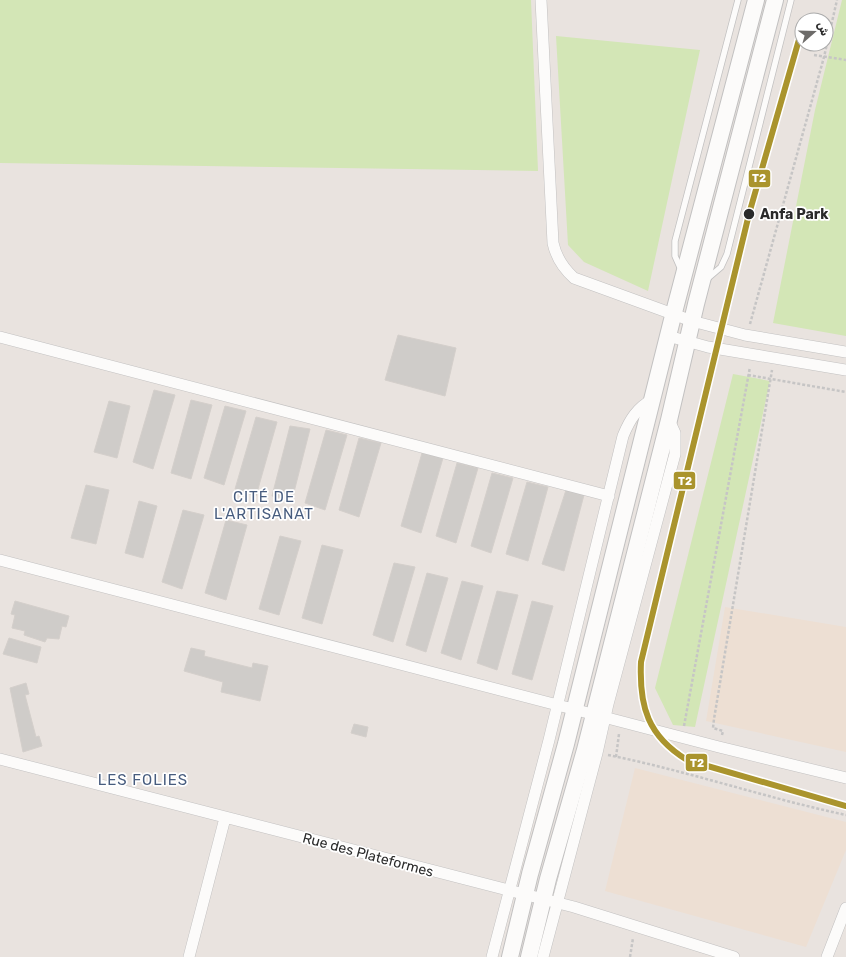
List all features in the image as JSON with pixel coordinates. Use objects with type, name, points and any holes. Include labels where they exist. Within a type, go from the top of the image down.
[{"type":"main road","points":[[510,957],[524,895],[566,744],[673,316],[685,276],[756,0]]},
{"type":"main road","points":[[529,957],[550,901],[585,750],[599,715],[692,321],[775,0]]},
{"type":"street","points":[[541,0],[554,251],[562,266],[574,278],[673,316],[745,335],[846,352]]},
{"type":"street","points":[[668,336],[708,347],[846,370]]},
{"type":"street","points":[[0,337],[609,496]]},
{"type":"street","points":[[492,957],[508,891],[549,740],[623,436],[629,422],[639,408],[653,399]]},
{"type":"street","points":[[0,560],[557,703],[719,747],[846,778]]},
{"type":"street","points":[[544,957],[550,901],[597,753],[599,715]]},
{"type":"street","name":"Rue des Plateformes","points":[[0,759],[550,901],[734,957]]},
{"type":"street","points":[[189,957],[225,818]]},
{"type":"street","points":[[827,957],[846,908]]},
{"type":"lane","points":[[685,276],[677,263],[675,256],[675,241],[738,0]]},
{"type":"lane","points":[[703,280],[716,273],[728,254],[792,0]]},
{"type":"path","points":[[745,335],[824,56],[837,0]]},
{"type":"path","points":[[814,55],[846,60]]},
{"type":"path","points":[[682,736],[752,354]]},
{"type":"path","points":[[719,747],[723,731],[712,728],[774,358]]},
{"type":"path","points":[[748,375],[846,392]]},
{"type":"path","points":[[616,757],[621,721]]},
{"type":"path","points":[[597,753],[645,763],[791,803],[846,815]]},
{"type":"path","points":[[630,957],[636,926]]},
{"type":"shaded area","points":[[725,607],[846,627],[846,752],[706,721]]},
{"type":"shaded area","points":[[635,768],[846,822],[846,850],[806,947],[605,891]]},
{"type":"green space","points":[[0,0],[531,0],[538,171],[0,163]]},
{"type":"green space","points":[[842,0],[846,0],[846,336],[773,323],[815,110],[829,52],[834,52],[834,33]]},
{"type":"green space","points":[[556,36],[700,50],[648,291],[584,262],[568,245]]},
{"type":"green space","points":[[733,374],[770,381],[695,727],[673,725],[655,688]]},
{"type":"building","points":[[398,335],[456,348],[445,396],[385,380]]},
{"type":"building","points":[[154,390],[175,395],[153,469],[133,462]]},
{"type":"building","points":[[191,400],[212,405],[191,479],[171,473]]},
{"type":"building","points":[[109,401],[130,406],[117,458],[94,452]]},
{"type":"building","points":[[225,406],[246,411],[224,485],[204,478]]},
{"type":"building","points":[[256,417],[277,422],[256,496],[235,489]]},
{"type":"building","points":[[290,426],[310,429],[292,500],[272,496]]},
{"type":"building","points":[[326,430],[347,435],[325,510],[305,503]]},
{"type":"building","points":[[359,438],[381,443],[359,517],[339,510]]},
{"type":"building","points":[[422,453],[443,458],[421,533],[401,526]]},
{"type":"building","points":[[457,463],[478,468],[456,543],[436,536]]},
{"type":"building","points":[[492,473],[513,478],[491,553],[471,546]]},
{"type":"building","points":[[527,482],[548,487],[528,561],[506,554]]},
{"type":"building","points":[[86,485],[109,490],[96,544],[71,538]]},
{"type":"building","points":[[566,490],[584,495],[564,571],[542,564]]},
{"type":"building","points":[[139,501],[157,506],[143,558],[125,553]]},
{"type":"building","points":[[183,510],[204,515],[182,589],[162,582]]},
{"type":"building","points":[[226,520],[247,525],[226,600],[205,593]]},
{"type":"building","points":[[280,536],[301,541],[279,615],[259,609]]},
{"type":"building","points":[[322,545],[343,550],[322,624],[302,618]]},
{"type":"building","points":[[394,563],[415,567],[393,642],[373,635]]},
{"type":"building","points":[[427,573],[448,578],[426,652],[406,645]]},
{"type":"building","points":[[462,581],[483,586],[461,660],[441,653]]},
{"type":"building","points":[[497,591],[518,595],[497,670],[477,663]]},
{"type":"building","points":[[15,601],[69,616],[66,627],[62,626],[59,639],[47,638],[45,642],[24,635],[25,631],[12,628],[15,615],[11,614]]},
{"type":"building","points":[[532,601],[553,606],[532,680],[512,674]]},
{"type":"building","points":[[9,638],[41,647],[37,663],[3,654]]},
{"type":"building","points":[[191,648],[205,651],[204,656],[252,668],[253,663],[268,666],[260,701],[221,692],[223,682],[184,671]]},
{"type":"building","points":[[26,683],[29,694],[25,695],[36,737],[39,736],[42,746],[23,752],[10,688]]},
{"type":"building","points":[[354,724],[368,727],[366,737],[351,733]]},
{"type":"transit line","name":"T2","points":[[795,52],[749,214],[641,662],[642,693],[644,706],[655,730],[663,741],[687,760],[846,806]]},
{"type":"place","name":"Anfa Park","points":[[749,214]]},
{"type":"district","name":"CITÉ DE L'ARTISANAT","points":[[264,506]]},
{"type":"district","name":"LES FOLIES","points":[[143,780]]}]
